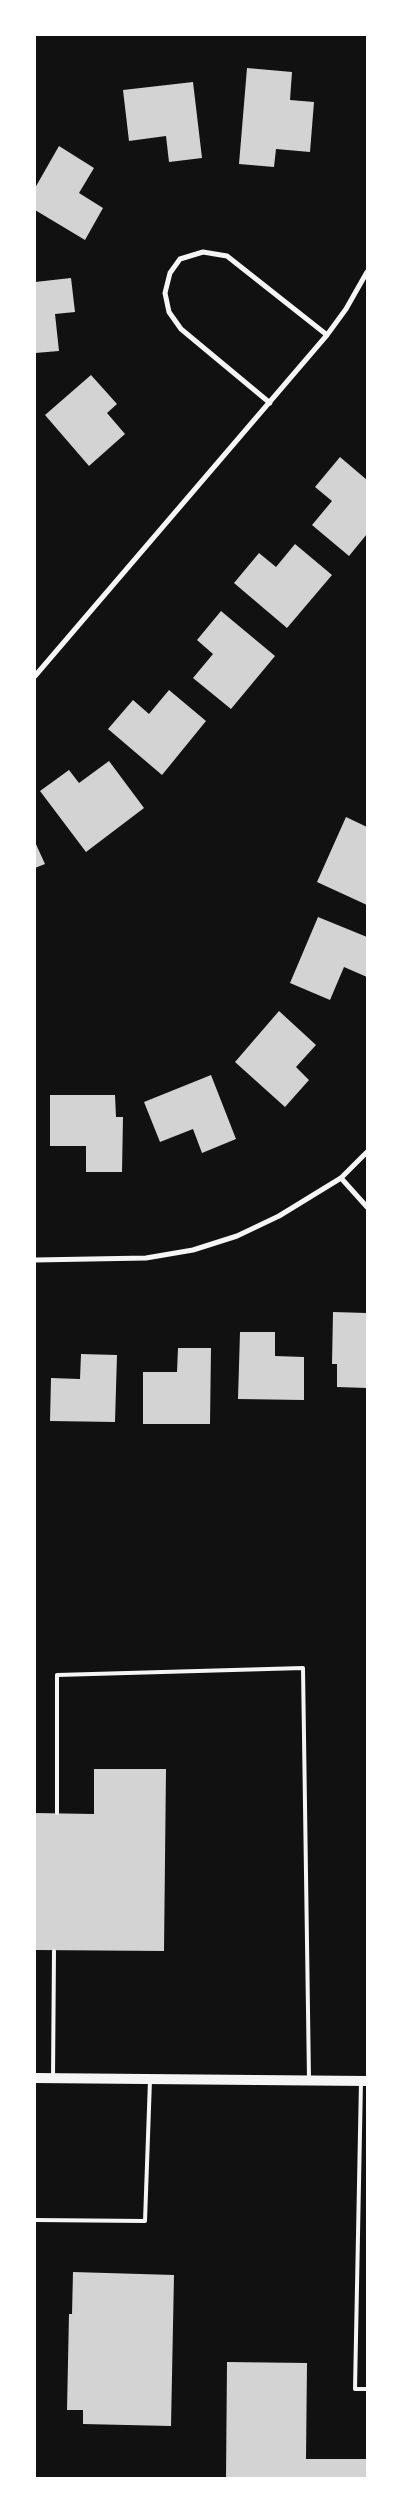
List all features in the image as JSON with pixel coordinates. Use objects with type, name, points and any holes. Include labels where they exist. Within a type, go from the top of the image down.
[{"type":"main road","points":[[35,2078],[364,2081]]},
{"type":"street","points":[[270,403],[181,329],[169,312],[165,293],[170,272],[180,260],[202,252],[227,256],[327,335]]},
{"type":"street","points":[[35,676],[327,335],[346,309],[367,272]]},
{"type":"street","points":[[35,1260],[146,1258],[193,1250],[236,1236],[279,1216],[341,1178],[367,1152]]},
{"type":"street","points":[[341,1178],[367,1207]]},
{"type":"lane","points":[[56,1813],[57,1676],[303,1668],[309,2081]]},
{"type":"lane","points":[[53,2078],[54,1951]]},
{"type":"lane","points":[[35,2220],[145,2221],[150,2080]]},
{"type":"lane","points":[[364,2081],[355,2388],[367,2389]]},
{"type":"building","points":[[247,68],[292,72],[290,100],[314,102],[310,152],[276,149],[274,167],[239,164]]},
{"type":"building","points":[[193,82],[202,158],[169,162],[166,136],[129,141],[123,90]]},
{"type":"building","points":[[59,146],[94,168],[79,193],[103,208],[85,240],[35,210],[35,188]]},
{"type":"building","points":[[71,278],[75,312],[55,314],[59,351],[35,353],[35,282]]},
{"type":"building","points":[[91,375],[117,404],[107,413],[125,434],[89,466],[45,415]]},
{"type":"building","points":[[340,457],[367,480],[367,534],[349,556],[312,525],[332,501],[315,487]]},
{"type":"building","points":[[295,544],[332,575],[287,628],[234,583],[259,553],[276,567]]},
{"type":"building","points":[[221,611],[275,656],[231,709],[193,678],[213,654],[197,640]]},
{"type":"building","points":[[169,690],[206,721],[162,775],[108,729],[133,700],[149,714]]},
{"type":"building","points":[[109,761],[144,808],[86,852],[40,791],[69,770],[79,783]]},
{"type":"building","points":[[346,817],[367,827],[367,905],[317,882]]},
{"type":"building","points":[[35,842],[45,864],[35,868]]},
{"type":"building","points":[[318,917],[367,937],[367,977],[344,967],[330,1000],[290,983]]},
{"type":"building","points":[[279,1011],[316,1045],[296,1067],[309,1080],[285,1107],[235,1062]]},
{"type":"building","points":[[211,1075],[236,1139],[202,1153],[193,1129],[160,1142],[144,1102]]},
{"type":"building","points":[[50,1095],[115,1095],[116,1117],[123,1117],[122,1172],[86,1172],[86,1146],[50,1146]]},
{"type":"building","points":[[333,1312],[367,1313],[367,1388],[337,1387],[337,1364],[332,1364]]},
{"type":"building","points":[[240,1332],[275,1332],[275,1356],[304,1357],[304,1400],[238,1399]]},
{"type":"building","points":[[178,1348],[211,1348],[210,1424],[143,1424],[143,1372],[177,1372]]},
{"type":"building","points":[[81,1354],[117,1355],[115,1422],[50,1421],[51,1378],[80,1379]]},
{"type":"building","points":[[94,1769],[166,1769],[164,1951],[35,1950],[35,1813],[94,1814]]},
{"type":"building","points":[[73,2272],[174,2275],[171,2426],[83,2424],[83,2410],[67,2410],[69,2314],[72,2314]]},
{"type":"building","points":[[227,2362],[307,2363],[306,2459],[367,2459],[367,2478],[226,2478]]}]
